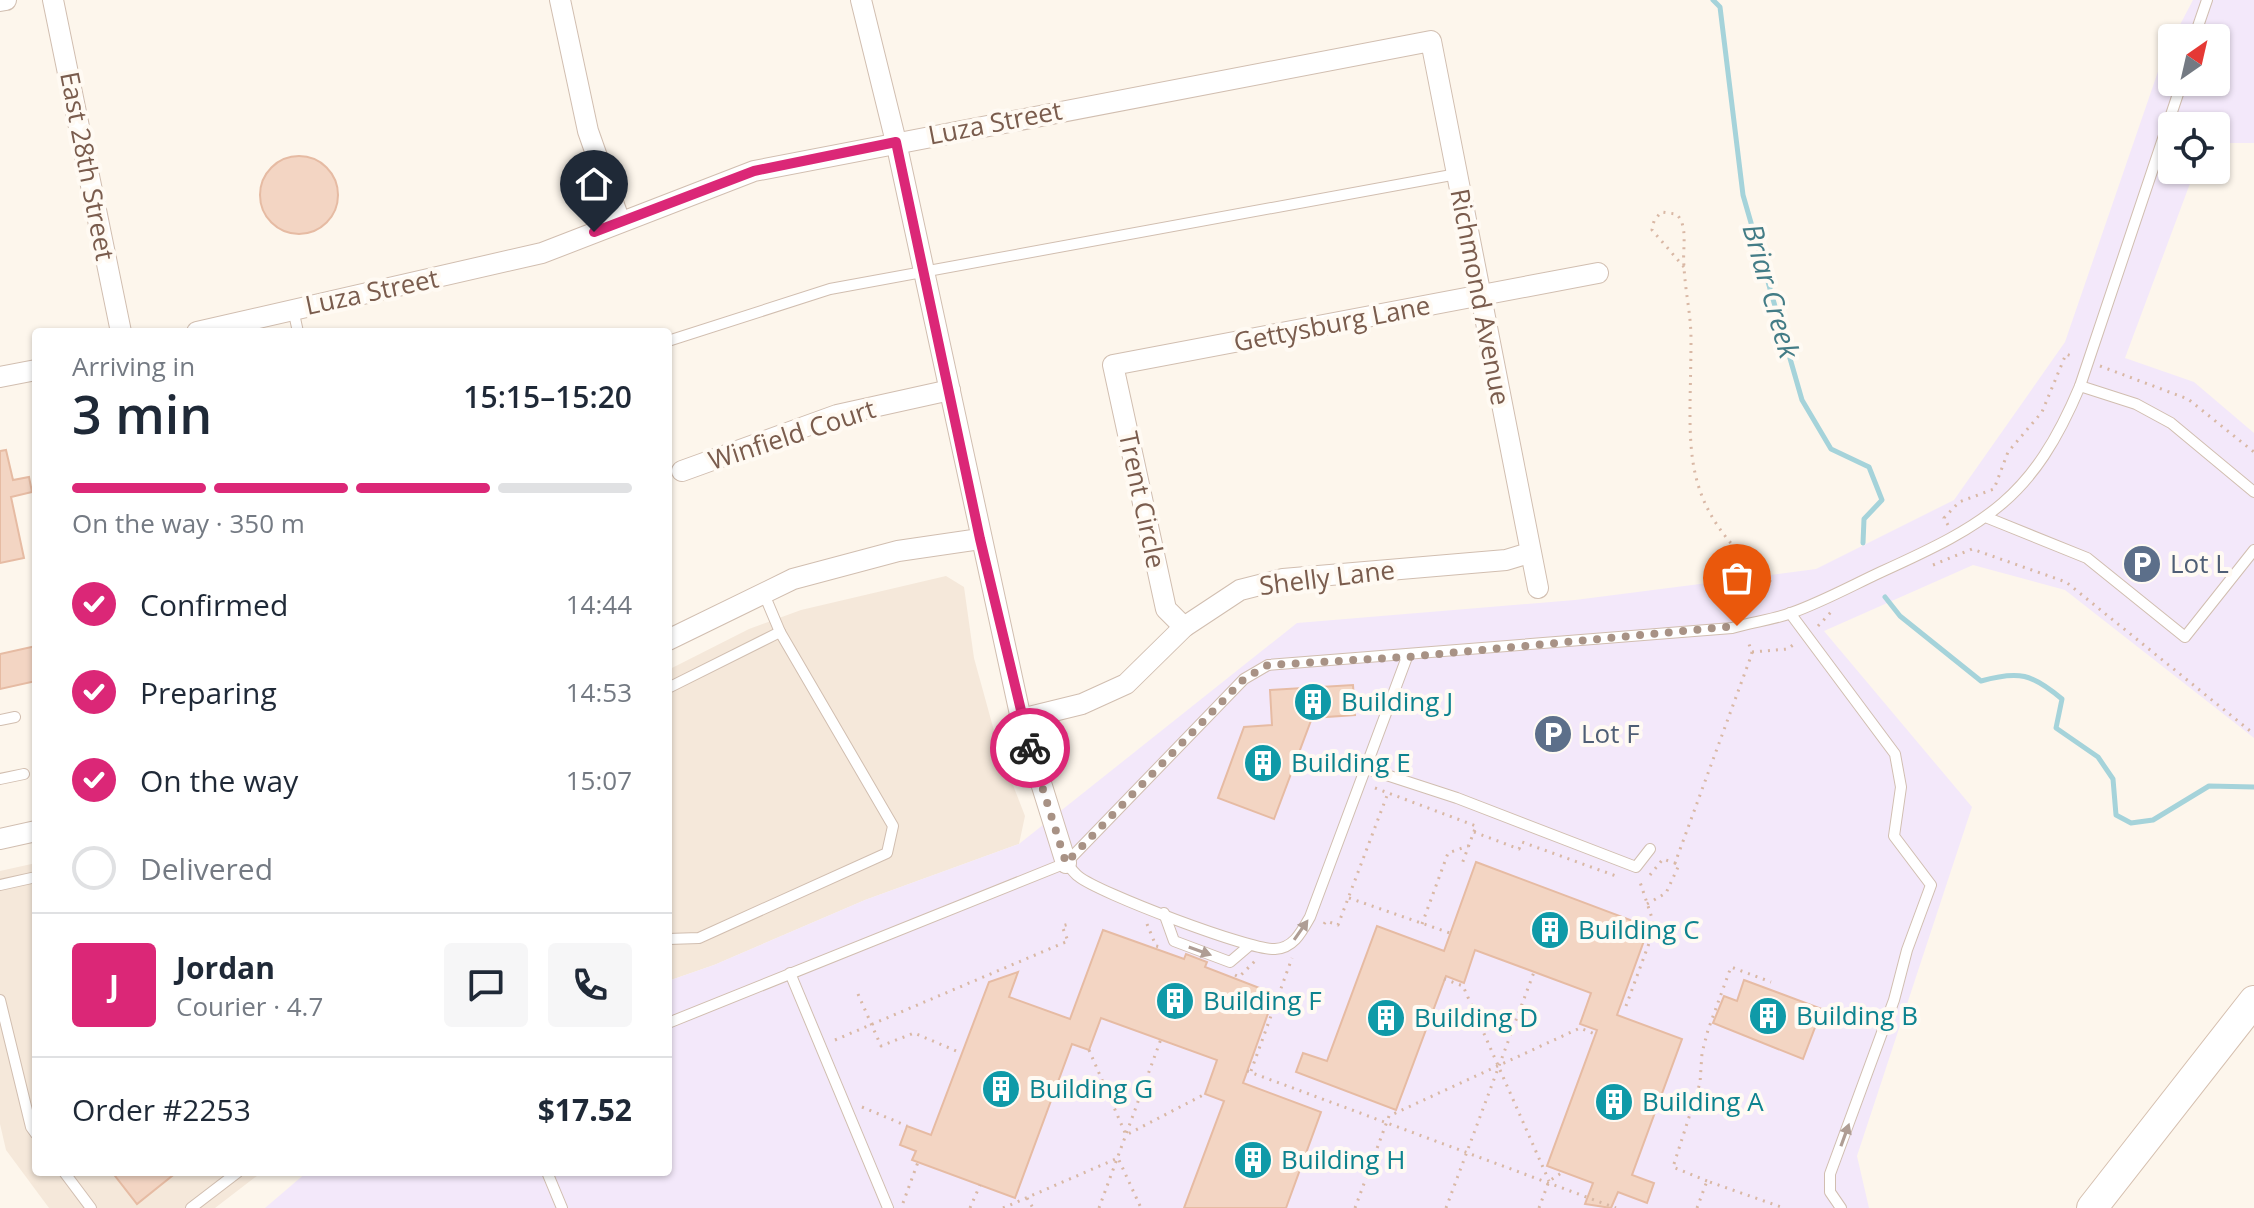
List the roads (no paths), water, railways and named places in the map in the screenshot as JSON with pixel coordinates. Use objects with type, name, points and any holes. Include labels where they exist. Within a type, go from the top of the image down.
[{"type":"main road","points":[[2092,1208],[2254,1001]]},
{"type":"street","points":[[0,1],[6,0]]},
{"type":"street","name":"East 28th Street","points":[[53,0],[120,328]]},
{"type":"street","points":[[560,0],[588,131],[620,222]]},
{"type":"street","points":[[861,0],[925,272],[1021,719],[1066,863]]},
{"type":"street","name":"Luza Street","points":[[214,328],[542,253],[754,171],[1431,41]]},
{"type":"street","name":"Richmond Avenue","points":[[1431,41],[1538,588]]},
{"type":"street","name":"Gettysburg Lane","points":[[1113,365],[1598,273]]},
{"type":"street","name":"Trent Circle","points":[[1113,365],[1166,609],[1184,627]]},
{"type":"street","points":[[0,377],[32,371]]},
{"type":"street","name":"Winfield Court","points":[[682,471],[837,415],[950,390]]},
{"type":"street","points":[[672,638],[793,579],[885,554],[980,539]]},
{"type":"street","name":"Shelly Lane","points":[[1021,719],[1082,704],[1126,684],[1184,627],[1240,590],[1283,579],[1506,560],[1529,553]]},
{"type":"street","points":[[0,839],[32,832]]},
{"type":"lane","points":[[2199,24],[2207,0]]},
{"type":"lane","points":[[672,1021],[1066,863],[1244,679],[1268,665],[1407,657],[1732,628],[1790,613],[1957,538],[1988,518],[2028,478],[2059,435],[2080,386],[2177,96]]},
{"type":"lane","points":[[672,340],[830,289],[1457,174]]},
{"type":"lane","points":[[293,309],[297,328]]},
{"type":"lane","points":[[2080,386],[2136,404],[2171,423],[2254,492]]},
{"type":"lane","points":[[1988,518],[2087,558],[2185,637],[2254,550]]},
{"type":"lane","points":[[672,939],[699,938],[887,853],[893,826],[780,632],[764,594]]},
{"type":"lane","points":[[1790,613],[1895,754],[1901,787],[1894,836],[1931,885],[1894,1000],[1830,1174],[1830,1192],[1841,1208]]},
{"type":"lane","points":[[672,686],[780,632]]},
{"type":"lane","points":[[1066,863],[1079,877],[1107,892],[1250,945],[1277,949],[1298,938],[1310,917],[1407,657]]},
{"type":"lane","points":[[0,720],[15,717]]},
{"type":"lane","points":[[1365,768],[1457,798],[1636,867],[1650,849]]},
{"type":"lane","points":[[0,779],[24,774]]},
{"type":"lane","points":[[0,885],[32,878]]},
{"type":"lane","points":[[1164,913],[1174,941],[1188,947],[1230,962],[1250,945]]},
{"type":"lane","points":[[790,973],[888,1208]]},
{"type":"lane","points":[[0,1000],[32,1128]]},
{"type":"lane","points":[[67,1176],[91,1208]]},
{"type":"lane","points":[[191,1208],[233,1176]]},
{"type":"lane","points":[[549,1176],[562,1208]]},
{"type":"waterway","name":"Briar Creek","points":[[1713,0],[1720,7],[1743,195],[1802,400],[1831,449],[1869,467],[1882,500],[1864,519],[1863,543]]},
{"type":"waterway","name":"Briar Creek","points":[[1885,597],[1900,616],[1981,681],[2024,676],[2042,684],[2062,699],[2056,728],[2098,757],[2113,779],[2116,815],[2131,823],[2153,820],[2209,786],[2254,787]]},
{"type":"place","name":"Lot L","points":[[2142,564]]},
{"type":"place","name":"Building J","points":[[1313,702]]},
{"type":"place","name":"Lot F","points":[[1553,734]]},
{"type":"place","name":"Building E","points":[[1263,763]]},
{"type":"place","name":"Building C","points":[[1550,930]]},
{"type":"place","name":"Building F","points":[[1175,1001]]},
{"type":"place","name":"Building B","points":[[1768,1016]]},
{"type":"place","name":"Building D","points":[[1386,1018]]},
{"type":"place","name":"Building G","points":[[1001,1089]]},
{"type":"place","name":"Building A","points":[[1614,1102]]},
{"type":"place","name":"Building H","points":[[1253,1160]]}]
